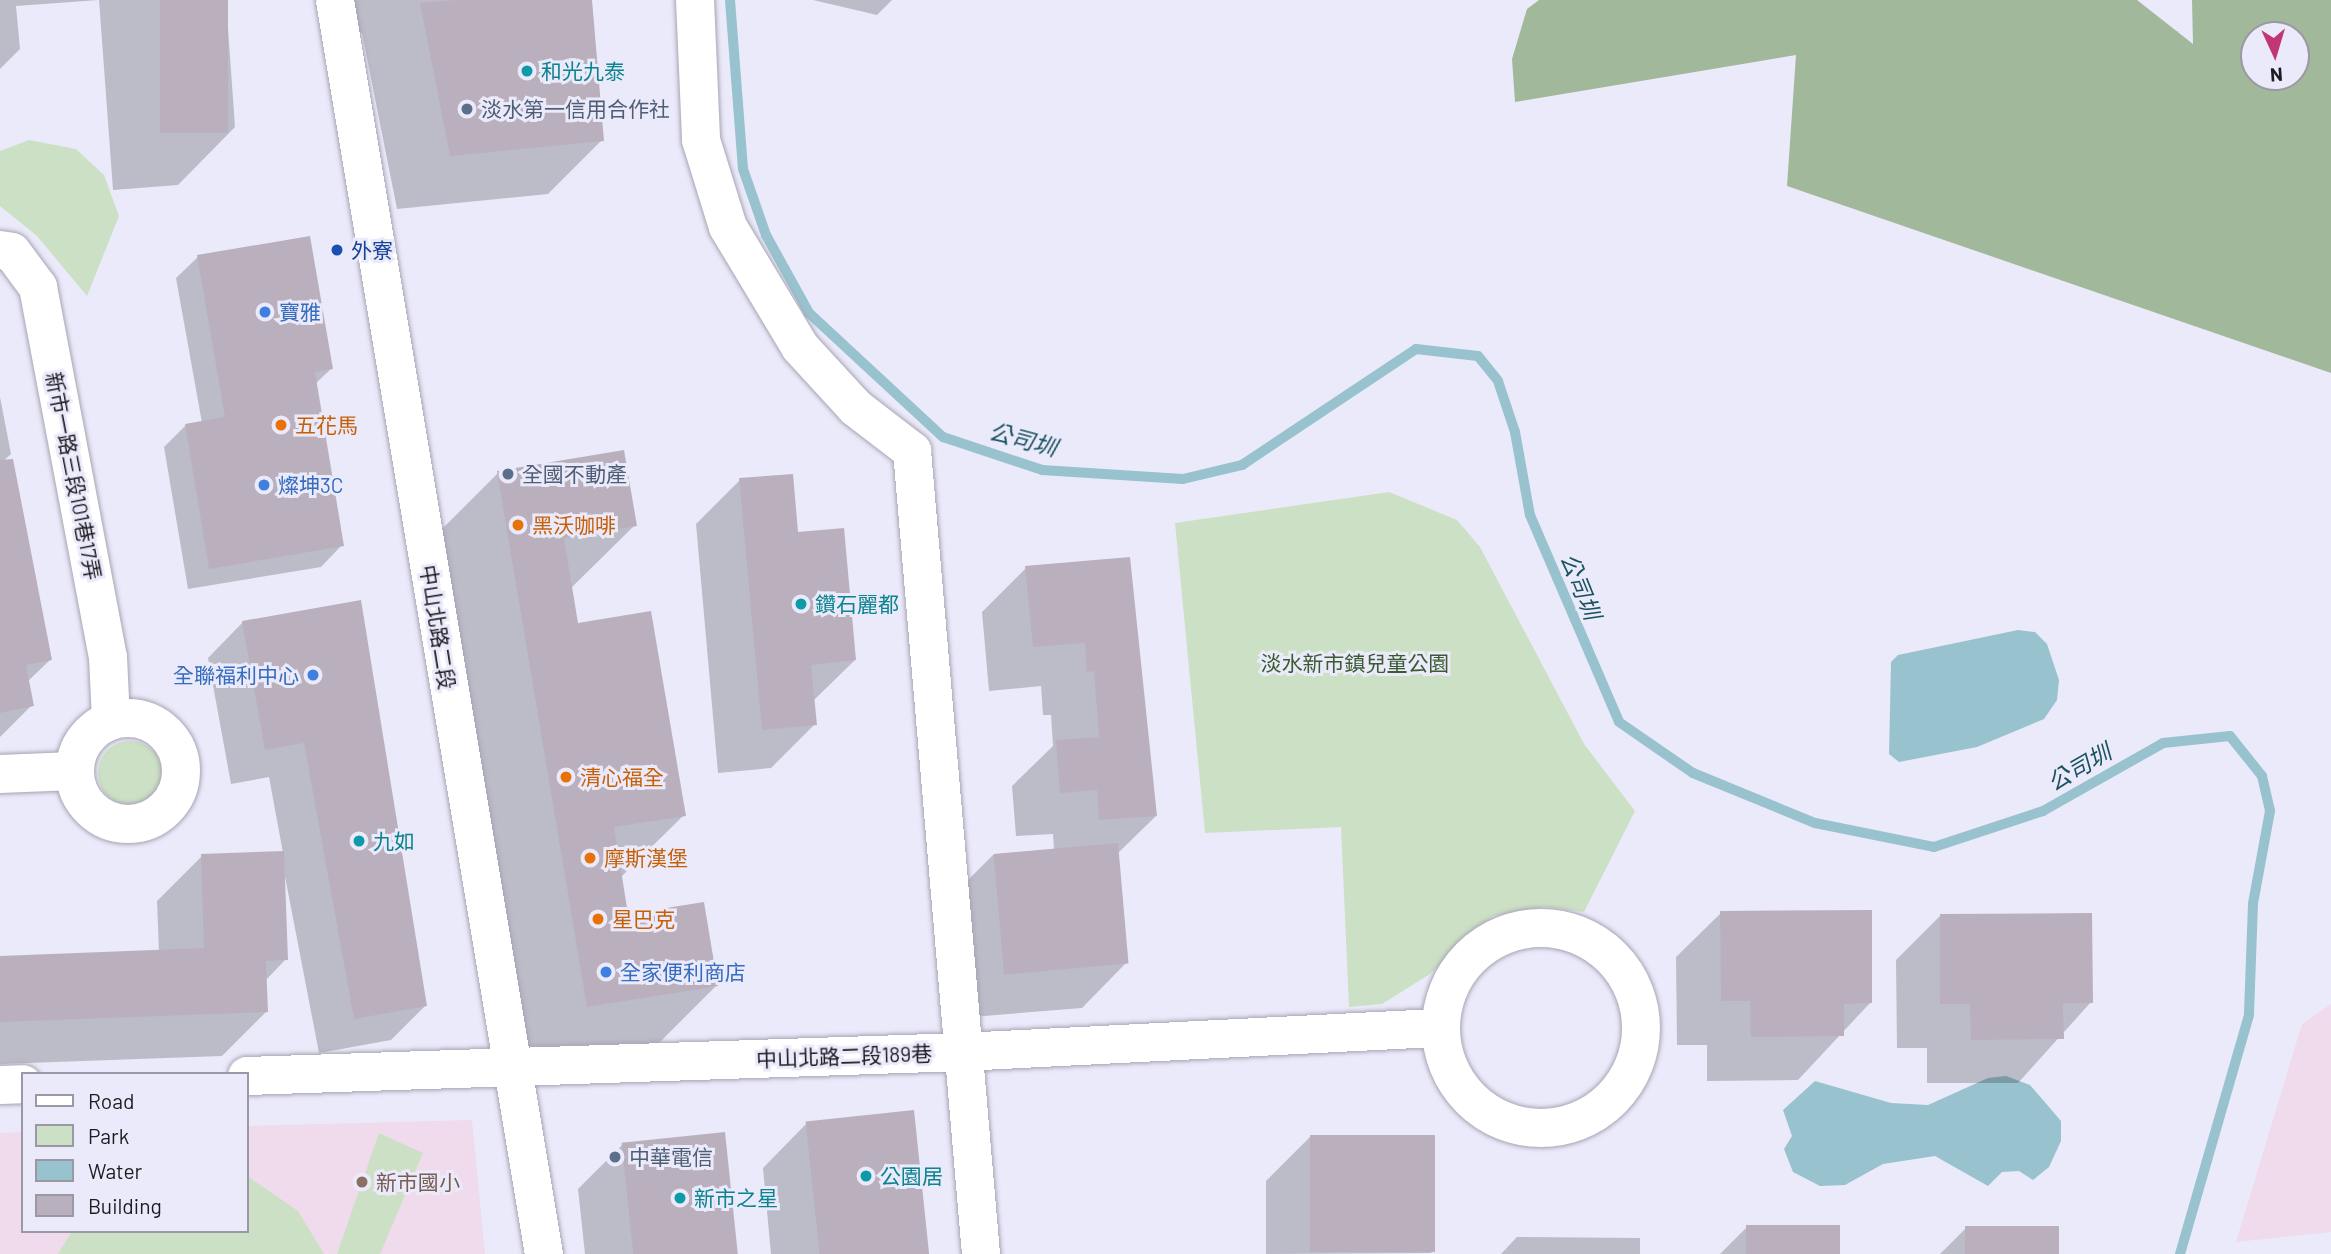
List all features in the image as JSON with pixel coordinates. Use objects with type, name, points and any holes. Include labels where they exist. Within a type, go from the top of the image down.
[{"type":"street","name":"中山北路二段","points":[[335,0],[510,1068],[544,1254]]},
{"type":"street","points":[[695,0],[701,140],[728,226],[800,347],[856,408],[912,451],[981,1254]]},
{"type":"street","name":"新市一路三段101巷17弄","points":[[0,250],[12,252],[38,287],[108,657],[111,721]]},
{"type":"street","points":[[129,718],[163,731],[180,762],[174,798],[146,821],[111,822],[85,803],[74,771],[84,740],[111,721],[129,718]]},
{"type":"street","points":[[0,774],[74,771]]},
{"type":"street","points":[[1542,928],[1574,933],[1602,948],[1637,999],[1642,1031],[1634,1065],[1617,1094],[1590,1116],[1556,1128],[1511,1123],[1462,1092],[1446,1062],[1440,1028],[1445,996],[1460,968],[1511,933],[1542,928]]},
{"type":"street","name":"中山北路二段189巷","points":[[248,1076],[962,1052],[1440,1028]]},
{"type":"street","points":[[0,1085],[21,1084]]},
{"type":"shaded area","points":[[2331,1004],[2331,1232],[2236,1242],[2302,1024]]},
{"type":"shaded area","name":"新市國小","points":[[472,1120],[485,1254],[0,1254],[0,1133],[21,1132],[21,1233],[248,1233],[248,1126]]},
{"type":"green space","points":[[1539,0],[2137,0],[2193,44],[2192,0],[2331,0],[2331,373],[1787,186],[1796,55],[1515,102],[1512,59],[1527,9]]},
{"type":"green space","points":[[29,140],[76,149],[104,175],[119,216],[87,296],[37,236],[0,206],[0,151]]},
{"type":"green space","name":"淡水新市鎮兒童公園","points":[[1389,492],[1457,520],[1480,547],[1584,744],[1635,811],[1584,912],[1545,907],[1493,916],[1430,974],[1382,1004],[1349,1007],[1341,827],[1205,833],[1175,523]]},
{"type":"green space","points":[[130,741],[148,747],[156,755],[162,773],[156,791],[148,799],[130,805],[112,799],[104,791],[98,773],[104,755],[112,747]]},
{"type":"green space","points":[[379,1133],[423,1153],[380,1254],[337,1254]]},
{"type":"green space","points":[[248,1177],[298,1211],[324,1254],[58,1254],[71,1233],[248,1233]]},
{"type":"water","points":[[2018,630],[2035,632],[2047,644],[2059,680],[2057,700],[2044,719],[1977,747],[1899,762],[1889,754],[1891,662],[1898,655]]},
{"type":"water","points":[[2006,1076],[2030,1085],[2061,1121],[2061,1141],[2049,1167],[2033,1180],[2019,1171],[2002,1172],[1988,1186],[1935,1156],[1883,1164],[1845,1185],[1820,1186],[1793,1172],[1784,1149],[1792,1136],[1783,1110],[1815,1081],[1891,1103],[1928,1105],[1988,1078]]},
{"type":"building","points":[[160,0],[228,0],[228,133],[160,133]]},
{"type":"building","name":"和光九泰","points":[[456,0],[592,0],[604,141],[450,156],[420,3]]},
{"type":"building","points":[[310,236],[333,369],[315,372],[344,546],[209,569],[185,424],[225,417],[197,255]]},
{"type":"building","points":[[624,450],[637,526],[564,538],[578,623],[651,611],[686,816],[614,827],[628,914],[704,902],[718,986],[587,1007],[497,471]]},
{"type":"building","points":[[13,459],[52,660],[26,665],[34,706],[0,713],[0,460]]},
{"type":"building","points":[[793,474],[798,532],[844,528],[856,660],[811,665],[817,725],[762,730],[739,478]]},
{"type":"building","points":[[1130,557],[1157,816],[1099,820],[1097,790],[1060,793],[1056,740],[1099,737],[1094,671],[1087,672],[1085,643],[1033,647],[1025,566]]},
{"type":"building","points":[[361,600],[427,1006],[354,1019],[304,743],[265,750],[242,621]]},
{"type":"building","points":[[1118,843],[1129,964],[1004,974],[993,854]]},
{"type":"building","points":[[284,851],[288,960],[266,961],[268,1012],[0,1022],[0,956],[204,948],[201,854]]},
{"type":"building","points":[[1872,910],[1872,1003],[1844,1004],[1844,1036],[1751,1037],[1750,1001],[1721,1001],[1720,911]]},
{"type":"building","points":[[2092,913],[2093,1003],[2063,1003],[2064,1039],[1971,1040],[1970,1004],[1940,1004],[1940,914]]},
{"type":"building","name":"公園居","points":[[914,1110],[929,1254],[820,1254],[806,1121]]},
{"type":"building","name":"新市之星","points":[[725,1132],[738,1254],[633,1254],[622,1143]]},
{"type":"building","points":[[1310,1135],[1435,1135],[1435,1252],[1310,1252]]},
{"type":"building","points":[[1746,1225],[1840,1225],[1840,1254],[1746,1254]]},
{"type":"building","points":[[1965,1226],[2059,1226],[2059,1254],[1965,1254]]},
{"type":"waterway","name":"公司圳","points":[[730,0],[743,169],[766,235],[809,313],[943,437],[1042,470],[1183,479],[1242,465],[1416,349],[1478,356],[1498,381],[1515,432],[1530,515],[1619,722],[1693,773],[1815,823],[1934,847],[2043,811],[2163,743],[2230,736],[2262,776],[2270,811],[2253,904],[2249,1015],[2180,1254]]},
{"type":"place","name":"和光九泰","points":[[527,71]]},
{"type":"place","name":"淡水第一信用合作社","points":[[467,109]]},
{"type":"place","name":"外寮","points":[[337,250]]},
{"type":"place","name":"寶雅","points":[[265,312]]},
{"type":"place","name":"五花馬","points":[[281,425]]},
{"type":"place","name":"全國不動產","points":[[508,474]]},
{"type":"place","name":"燦坤3C","points":[[264,485]]},
{"type":"place","name":"黑沃咖啡","points":[[518,525]]},
{"type":"place","name":"鑽石麗都","points":[[801,604]]},
{"type":"place","name":"全聯福利中心","points":[[313,675]]},
{"type":"place","name":"清心福全","points":[[566,777]]},
{"type":"place","name":"九如","points":[[359,841]]},
{"type":"place","name":"摩斯漢堡","points":[[590,858]]},
{"type":"place","name":"星巴克","points":[[598,919]]},
{"type":"place","name":"全家便利商店","points":[[606,972]]},
{"type":"place","name":"中華電信","points":[[615,1157]]},
{"type":"place","name":"公園居","points":[[866,1176]]},
{"type":"place","name":"新市國小","points":[[362,1182]]},
{"type":"place","name":"新市之星","points":[[680,1198]]}]
